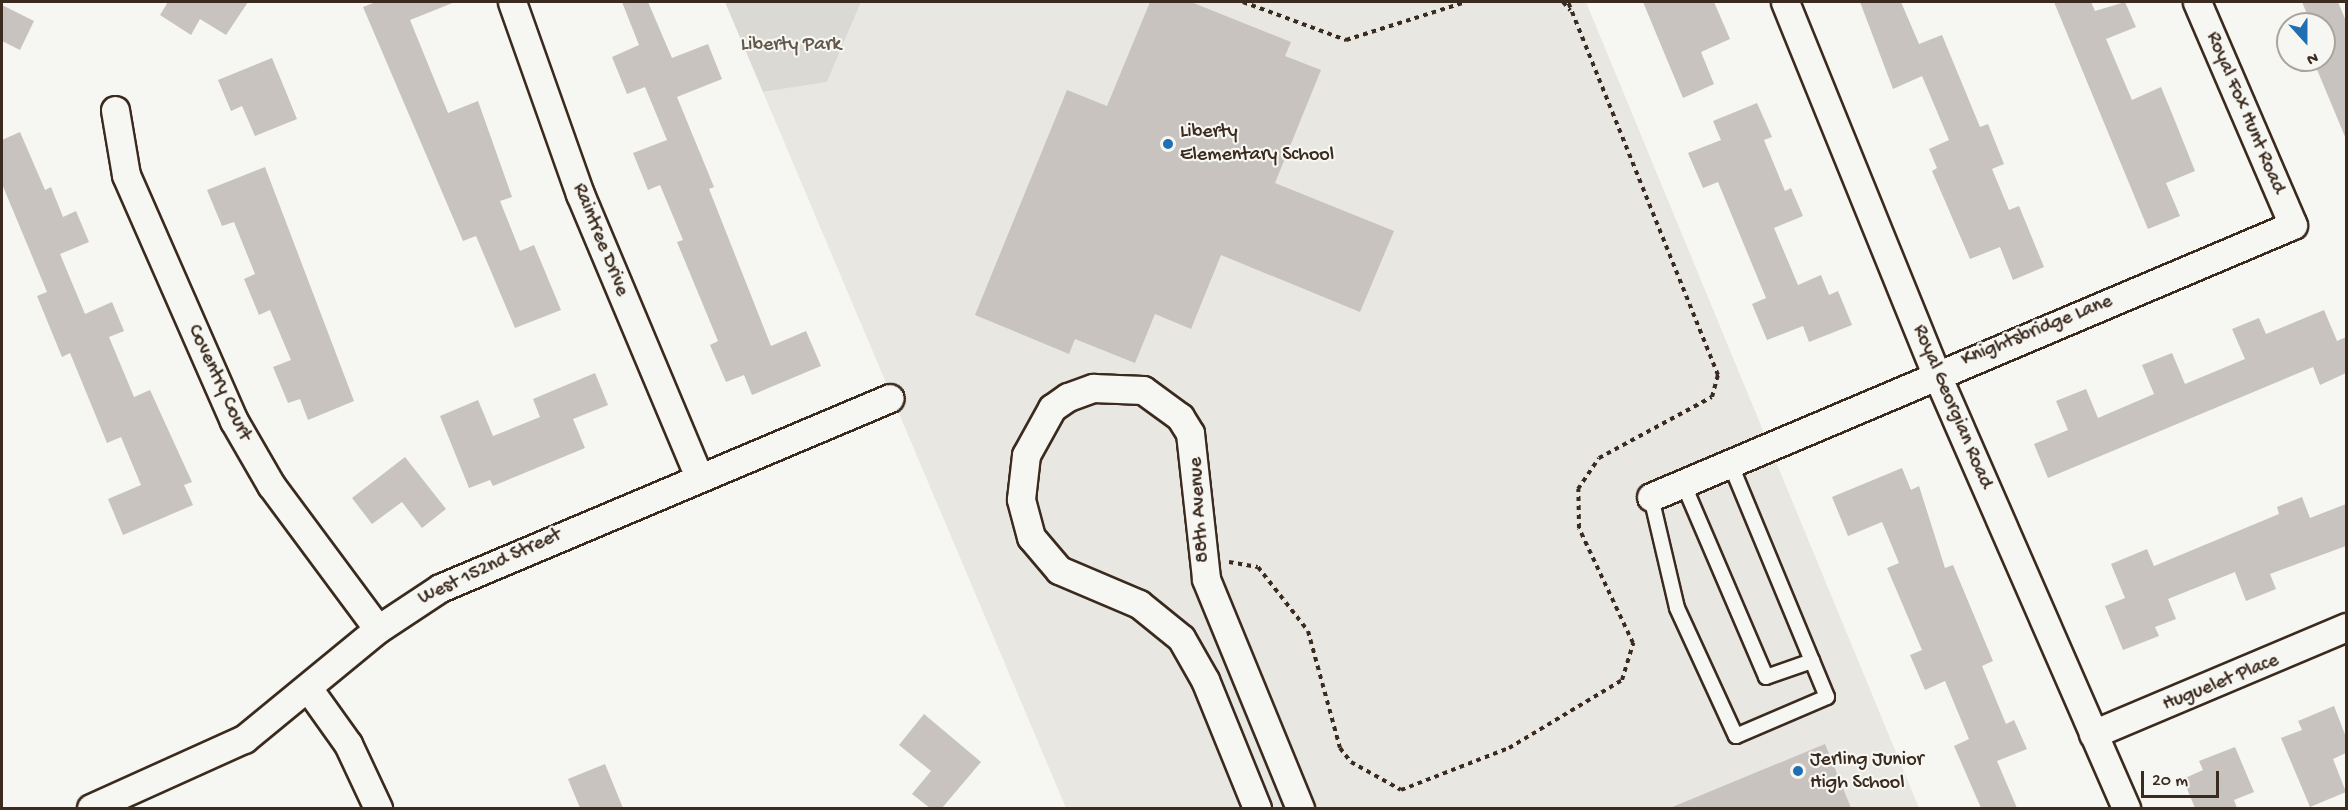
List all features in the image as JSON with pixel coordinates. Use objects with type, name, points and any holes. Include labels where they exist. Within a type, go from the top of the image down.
[{"type":"street","name":"Raintree Drive","points":[[512,2],[580,194],[698,475]]},
{"type":"street","name":"Royal Georgian Road","points":[[1785,2],[1936,373],[2126,808]]},
{"type":"street","name":"Royal Fox Hunt Road","points":[[2197,2],[2293,225]]},
{"type":"street","name":"Coventry Court","points":[[115,110],[126,175],[234,421],[271,485],[378,629]]},
{"type":"street","name":"Knightsbridge Lane","points":[[1651,497],[1936,373],[2293,225]]},
{"type":"street","name":"88th Avenue","points":[[1257,808],[1205,680],[1181,638],[1139,604],[1059,570],[1031,537],[1021,499],[1021,476],[1030,446],[1053,408],[1094,388],[1115,386],[1143,390],[1180,417],[1195,446],[1201,560],[1300,808]]},
{"type":"street","name":"West 152nd Street","points":[[92,808],[216,755],[308,688],[378,629],[480,567],[698,475],[890,398]]},
{"type":"street","name":"Huguelet Place","points":[[2093,734],[2346,627]]},
{"type":"street","points":[[308,688],[348,744],[378,808]]},
{"type":"lane","points":[[1651,497],[1677,608],[1736,736],[1827,697],[1730,463]]},
{"type":"lane","points":[[1683,483],[1766,677],[1812,661]]},
{"type":"path","points":[[1243,2],[1346,39],[1466,2]]},
{"type":"path","points":[[1563,2],[1572,13]]},
{"type":"path","points":[[1201,560],[1258,567],[1313,641],[1327,713],[1340,748],[1351,762],[1401,790],[1509,747],[1622,680],[1633,643],[1579,528],[1578,489],[1599,458],[1712,397],[1718,375],[1568,2]]},
{"type":"shaded area","points":[[861,2],[1586,2],[1919,808],[1066,808],[763,92],[827,82]]},
{"type":"green space","name":"Liberty Park","points":[[725,2],[861,2],[827,82],[763,92]]},
{"type":"building","points":[[168,2],[248,2],[226,35],[200,19],[191,35],[160,15]]},
{"type":"building","points":[[376,2],[455,2],[410,20],[448,113],[478,101],[512,197],[500,201],[520,251],[534,245],[561,310],[515,328],[476,236],[463,241],[363,7]]},
{"type":"building","points":[[622,2],[648,2],[672,58],[708,44],[722,79],[677,97],[714,187],[709,189],[771,346],[806,331],[821,366],[752,395],[744,375],[726,382],[710,345],[718,341],[677,242],[683,240],[660,185],[648,190],[633,153],[667,140],[645,87],[627,94],[612,57],[639,45]]},
{"type":"building","name":"Liberty Elementary School","points":[[1150,2],[1191,2],[1291,42],[1285,56],[1321,70],[1275,183],[1394,231],[1360,312],[1221,255],[1191,329],[1155,314],[1135,363],[1075,339],[1069,354],[975,315],[1067,90],[1107,106]]},
{"type":"building","points":[[1643,2],[1714,2],[1730,39],[1701,52],[1714,84],[1683,98]]},
{"type":"building","points":[[1860,2],[1901,2],[1919,44],[1942,35],[1980,127],[1988,124],[2004,164],[1992,169],[2009,210],[2019,206],[2044,267],[2013,280],[2000,247],[1970,259],[1932,171],[1937,168],[1929,149],[1949,140],[1922,76],[1893,89]]},
{"type":"building","points":[[2054,2],[2091,2],[2095,11],[2125,2],[2136,27],[2106,39],[2132,100],[2161,87],[2195,171],[2166,183],[2180,216],[2148,229]]},
{"type":"building","points":[[2302,2],[2338,2],[2346,21],[2346,139],[2318,72],[2336,72],[2336,12],[2306,12]]},
{"type":"building","points":[[2,5],[34,21],[20,50],[2,41]]},
{"type":"building","points":[[272,58],[297,119],[255,136],[242,106],[231,111],[218,80]]},
{"type":"building","points":[[1757,103],[1772,137],[1764,140],[1785,191],[1791,188],[1803,216],[1774,228],[1798,285],[1821,275],[1829,295],[1838,291],[1852,325],[1809,342],[1803,326],[1767,340],[1752,304],[1766,298],[1718,182],[1703,188],[1688,153],[1721,140],[1713,121]]},
{"type":"building","points":[[20,132],[45,190],[51,187],[63,217],[76,211],[89,242],[60,254],[85,314],[112,302],[124,331],[109,337],[134,397],[150,390],[192,482],[184,485],[193,505],[123,535],[108,499],[141,485],[121,437],[107,443],[70,353],[62,357],[37,296],[47,292],[2,184],[2,140]]},
{"type":"building","points":[[265,167],[354,401],[308,420],[300,399],[288,403],[273,367],[291,360],[270,310],[259,315],[244,279],[255,274],[234,222],[222,226],[207,190]]},
{"type":"building","points":[[2324,310],[2337,341],[2346,337],[2346,373],[2320,385],[2313,367],[2048,478],[2034,444],[2068,430],[2056,401],[2086,389],[2098,418],[2154,394],[2142,365],[2172,353],[2185,384],[2245,359],[2232,329],[2259,318],[2266,334]]},
{"type":"building","points":[[595,373],[608,405],[573,419],[585,448],[493,486],[490,480],[469,488],[440,416],[478,400],[493,436],[540,417],[533,399]]},
{"type":"building","points":[[405,457],[446,509],[422,528],[402,502],[372,524],[352,498]]},
{"type":"building","points":[[1902,468],[1911,490],[1919,486],[1945,568],[1953,565],[1993,661],[1982,666],[2006,724],[2014,720],[2027,749],[1997,761],[2017,808],[1981,808],[1954,746],[1969,739],[1945,681],[1925,690],[1910,655],[1922,650],[1887,568],[1899,563],[1882,522],[1848,536],[1832,497]]},
{"type":"building","points":[[2302,497],[2310,518],[2346,504],[2346,546],[2270,574],[2276,589],[2246,601],[2235,572],[2168,599],[2176,619],[2155,627],[2159,636],[2123,650],[2105,606],[2125,598],[2111,564],[2147,549],[2154,566],[2279,514],[2277,507]]},
{"type":"building","points":[[2334,706],[2346,737],[2346,753],[2333,759],[2346,792],[2310,807],[2281,738],[2302,730],[2298,721]]},
{"type":"building","points":[[924,714],[981,762],[942,808],[930,808],[912,794],[931,771],[899,745]]},
{"type":"building","name":"Jerling Junior High School","points":[[1825,744],[1851,808],[1670,808]]},
{"type":"building","points":[[2235,747],[2254,792],[2234,800],[2237,808],[2195,808],[2183,779],[2203,770],[2199,761]]},
{"type":"building","points":[[605,764],[623,808],[580,808],[568,779]]},
{"type":"place","name":"Liberty Elementary School","points":[[1168,144]]},
{"type":"place","name":"Jerling Junior High School","points":[[1798,771]]}]
